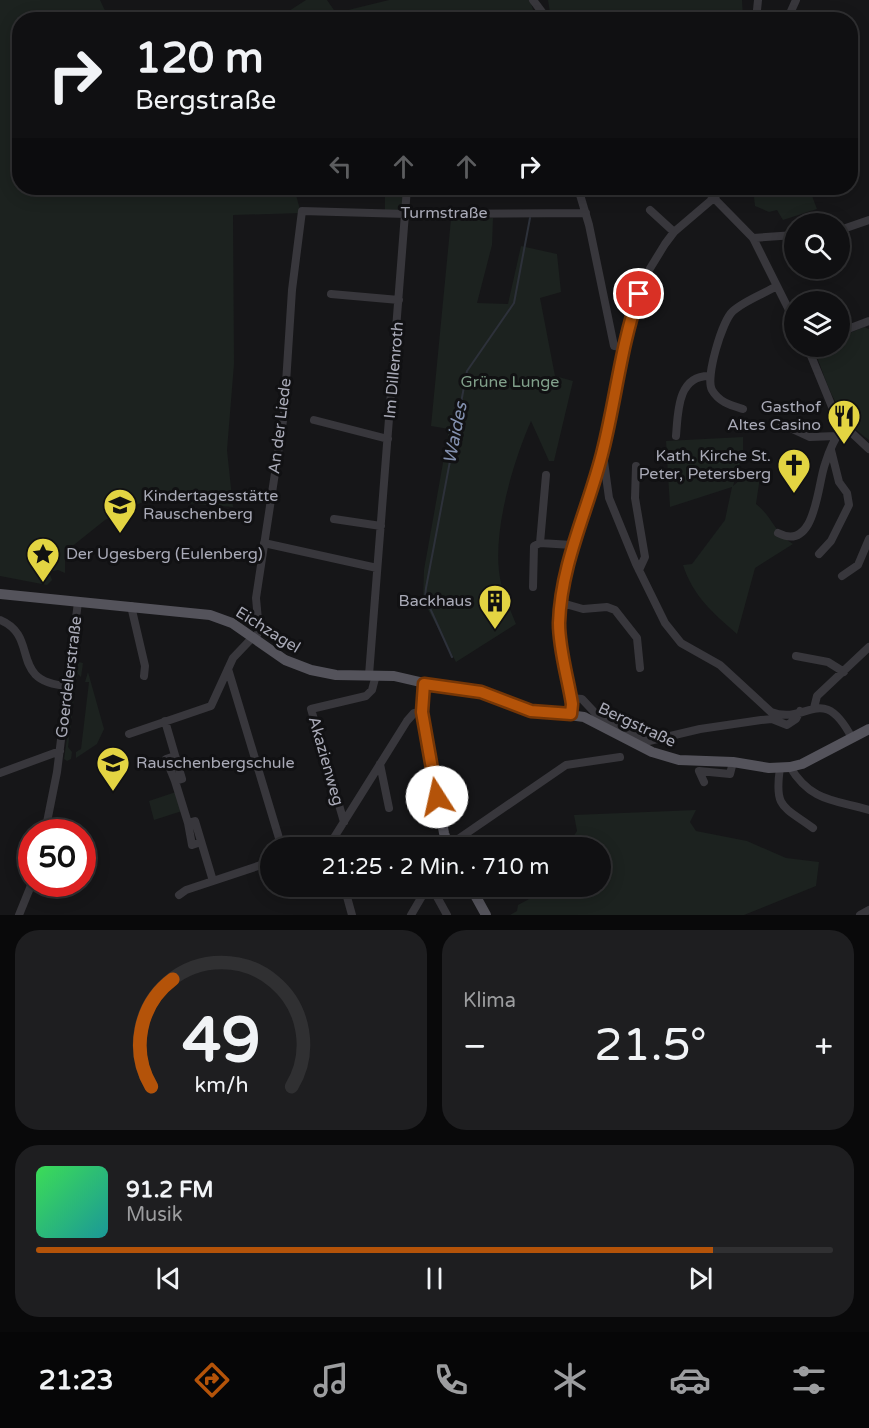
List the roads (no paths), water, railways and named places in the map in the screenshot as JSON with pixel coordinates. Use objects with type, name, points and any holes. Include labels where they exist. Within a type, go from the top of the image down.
[{"type":"main road","name":"Eichzagel","points":[[0,594],[212,615],[227,621],[278,656],[305,668],[327,674],[372,675],[424,684]]},
{"type":"main road","points":[[424,684],[422,712],[447,837]]},
{"type":"main road","name":"Bergstraße","points":[[424,684],[481,692],[531,711],[571,714],[593,721],[668,758],[785,767],[802,764],[869,729]]},
{"type":"main road","points":[[476,897],[486,915]]},
{"type":"street","name":"Im Dillenroth","points":[[372,675],[377,568],[407,195]]},
{"type":"street","points":[[580,195],[614,346],[623,347]]},
{"type":"street","points":[[713,195],[753,238],[784,300]]},
{"type":"street","points":[[571,714],[571,698],[559,623],[572,545],[603,452],[628,325],[646,275],[674,232],[715,197]]},
{"type":"street","points":[[650,210],[674,232]]},
{"type":"street","name":"Turmstraße","points":[[302,211],[406,214],[586,213]]},
{"type":"street","name":"An der Liede","points":[[254,638],[259,631],[256,598],[284,414],[292,290],[302,211]]},
{"type":"street","points":[[850,227],[869,220]]},
{"type":"street","points":[[753,238],[784,236]]},
{"type":"street","points":[[743,409],[719,400],[710,388],[710,376],[729,316],[734,310],[777,286]]},
{"type":"street","points":[[331,294],[399,300]]},
{"type":"street","points":[[850,329],[869,321]]},
{"type":"street","points":[[811,357],[832,411],[843,426],[869,448]]},
{"type":"street","points":[[676,436],[680,396],[689,384],[704,376],[710,376]]},
{"type":"street","points":[[314,420],[388,440]]},
{"type":"street","points":[[782,424],[810,437],[836,436]]},
{"type":"street","points":[[778,533],[789,539],[794,538],[806,527],[818,503],[824,465],[836,436],[843,426]]},
{"type":"street","points":[[819,554],[831,540],[849,505],[847,493],[839,482],[831,450]]},
{"type":"street","points":[[603,452],[609,498],[639,570],[665,623],[681,643],[720,665],[771,712],[781,714],[814,708],[834,713],[852,738]]},
{"type":"street","points":[[636,466],[635,498],[645,557],[639,570]]},
{"type":"street","points":[[540,543],[546,475]]},
{"type":"street","points":[[334,519],[381,526]]},
{"type":"street","points":[[842,576],[858,565],[869,539]]},
{"type":"street","points":[[264,543],[377,568]]},
{"type":"street","points":[[532,587],[534,546],[540,543],[572,545]]},
{"type":"street","name":"Goerdelerstraße","points":[[47,819],[60,751],[78,602]]},
{"type":"street","points":[[562,603],[582,609],[615,610],[637,638],[640,668]]},
{"type":"street","points":[[131,606],[145,666],[144,676]]},
{"type":"street","points":[[0,620],[10,625],[18,635],[34,674],[40,681],[48,685],[68,687]]},
{"type":"street","points":[[129,734],[211,706],[237,653],[254,638]]},
{"type":"street","points":[[814,708],[817,696],[869,647]]},
{"type":"street","points":[[796,656],[828,662],[844,672]]},
{"type":"street","points":[[228,669],[279,837]]},
{"type":"street","name":"Akazienweg","points":[[344,822],[311,709],[366,696],[372,690],[372,675]]},
{"type":"street","points":[[571,698],[582,699],[597,715],[649,741],[700,729],[768,719],[787,725],[796,719],[800,711]]},
{"type":"street","points":[[336,837],[407,720],[414,713],[422,712]]},
{"type":"street","points":[[165,722],[182,779],[175,781],[188,823],[195,821],[213,881]]},
{"type":"street","name":"Goerdelerstraße","points":[[0,773],[60,751]]},
{"type":"street","points":[[463,837],[566,765],[620,757]]},
{"type":"street","points":[[704,782],[699,771],[730,774],[733,762]]},
{"type":"street","points":[[380,764],[389,808]]},
{"type":"street","points":[[813,828],[780,804],[777,790],[785,767],[800,782],[824,799],[869,809]]},
{"type":"street","points":[[179,895],[260,865]]},
{"type":"street","points":[[20,915],[27,897]]},
{"type":"street","points":[[347,897],[352,915]]},
{"type":"street","points":[[411,915],[422,897]]},
{"type":"street","points":[[436,897],[447,915]]},
{"type":"street","points":[[860,915],[869,910]]},
{"type":"waterway","name":"Waides","points":[[452,657],[425,597],[426,588],[467,371],[514,303],[530,218]]},
{"type":"place","name":"Gasthof Altes Casino","points":[[844,445]]},
{"type":"place","name":"Kath. Kirche St. Peter, Petersberg","points":[[794,494]]},
{"type":"place","name":"Kindertagesstätte Rauschenberg","points":[[120,534]]},
{"type":"place","name":"Der Ugesberg (Eulenberg)","points":[[43,583]]},
{"type":"place","name":"Backhaus","points":[[495,630]]},
{"type":"place","name":"Rauschenbergschule","points":[[113,792]]},
{"type":"park label","name":"Grüne Lunge","points":[[510,382]]}]
